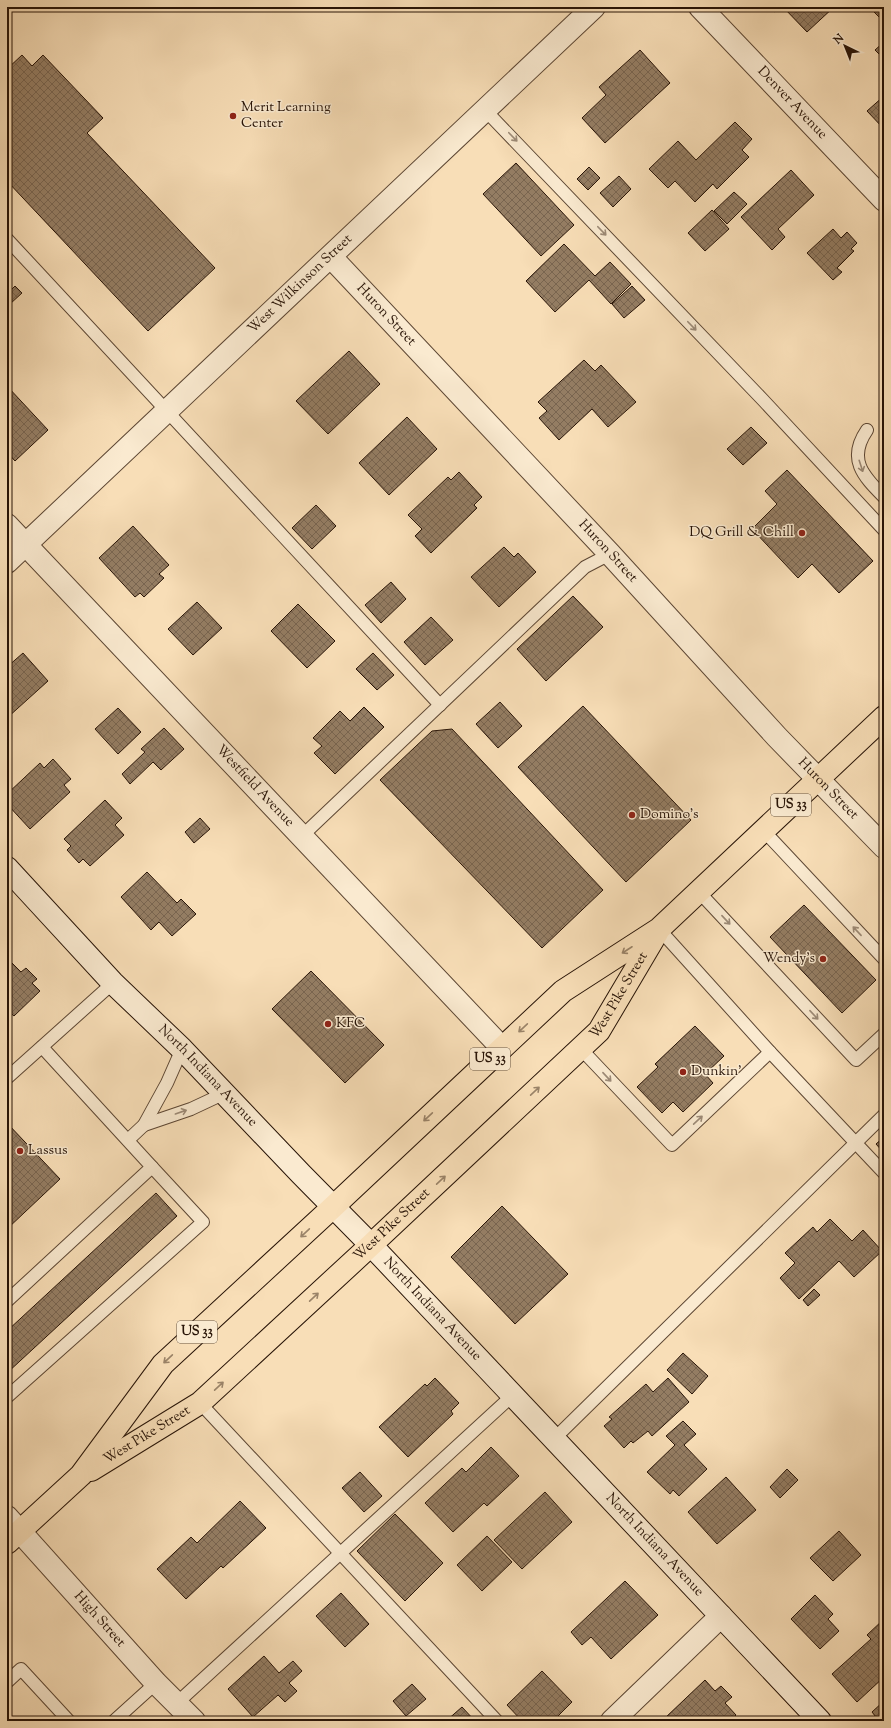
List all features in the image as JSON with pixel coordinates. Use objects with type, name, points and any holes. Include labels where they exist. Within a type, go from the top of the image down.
[{"type":"highway","name":"West Pike Street","points":[[81,1475],[162,1364],[334,1207],[563,991],[660,929],[884,717]]},
{"type":"highway","name":"West Pike Street","points":[[11,1531],[81,1475],[200,1403],[371,1245],[599,1031],[660,929]]},
{"type":"street","name":"West Wilkinson Street","points":[[7,562],[594,7]]},
{"type":"street","name":"Denver Avenue","points":[[700,7],[884,200]]},
{"type":"street","name":"Huron Street","points":[[331,257],[610,554],[818,780],[884,847]]},
{"type":"street","name":"Westfield Avenue","points":[[7,525],[502,1048]]},
{"type":"street","name":"North Indiana Avenue","points":[[7,868],[113,983],[182,1049],[223,1094],[371,1245],[820,1721]]},
{"type":"street","name":"High Street","points":[[11,1531],[194,1721]]},
{"type":"street","points":[[612,1721],[720,1616]]},
{"type":"lane","points":[[485,110],[763,400],[884,530]]},
{"type":"lane","points":[[7,239],[440,705]]},
{"type":"lane","points":[[867,430],[860,440],[857,451],[860,463],[865,478],[884,497]]},
{"type":"lane","points":[[302,836],[586,567],[610,554]]},
{"type":"lane","points":[[764,831],[884,960]]},
{"type":"lane","points":[[699,892],[856,1060],[884,1034]]},
{"type":"lane","points":[[660,929],[770,1052],[884,1173]]},
{"type":"lane","points":[[7,1078],[113,983]]},
{"type":"lane","points":[[7,1397],[202,1222],[42,1047]]},
{"type":"lane","points":[[581,1048],[672,1145],[770,1052]]},
{"type":"lane","points":[[128,1140],[144,1125],[167,1083],[182,1049]]},
{"type":"lane","points":[[144,1125],[191,1108],[223,1094]]},
{"type":"lane","points":[[554,1439],[884,1115]]},
{"type":"lane","points":[[7,1300],[152,1167]]},
{"type":"lane","points":[[177,1703],[513,1395]]},
{"type":"lane","points":[[200,1403],[497,1721]]},
{"type":"lane","points":[[7,1682],[20,1669],[69,1721]]},
{"type":"lane","points":[[114,1721],[156,1682]]},
{"type":"building","points":[[770,7],[780,7],[774,12]]},
{"type":"building","points":[[783,7],[834,7],[807,32]]},
{"type":"building","points":[[869,7],[884,7],[884,22]]},
{"type":"building","points":[[884,42],[884,59],[875,50]]},
{"type":"building","points":[[640,50],[670,83],[605,143],[582,118],[606,95],[599,87]]},
{"type":"building","points":[[22,55],[32,66],[43,55],[103,118],[87,133],[215,268],[148,331],[7,181],[7,69]]},
{"type":"building","points":[[884,96],[884,129],[867,111]]},
{"type":"building","points":[[735,122],[752,139],[742,150],[749,157],[717,189],[713,184],[695,202],[675,181],[668,188],[649,169],[678,141],[696,160]]},
{"type":"building","points":[[516,163],[574,225],[541,256],[483,194]]},
{"type":"building","points":[[589,167],[600,178],[588,190],[577,179]]},
{"type":"building","points":[[791,170],[814,195],[778,229],[785,237],[772,250],[741,217]]},
{"type":"building","points":[[619,176],[631,189],[613,207],[600,193]]},
{"type":"building","points":[[734,192],[747,204],[727,224],[714,211]]},
{"type":"building","points":[[712,210],[729,229],[705,251],[688,233]]},
{"type":"building","points":[[833,229],[841,238],[847,232],[857,243],[851,249],[854,251],[837,268],[842,272],[833,280],[807,253]]},
{"type":"building","points":[[564,244],[595,276],[610,262],[631,284],[611,304],[589,280],[555,312],[526,281]]},
{"type":"building","points":[[15,286],[22,293],[10,304],[7,300],[7,294]]},
{"type":"building","points":[[632,286],[645,300],[624,318],[612,304]]},
{"type":"building","points":[[349,351],[380,384],[328,434],[296,401]]},
{"type":"building","points":[[584,360],[595,371],[601,365],[636,402],[608,427],[592,409],[559,440],[539,418],[547,411],[538,402]]},
{"type":"building","points":[[7,386],[48,430],[15,461],[7,452]]},
{"type":"building","points":[[407,417],[437,449],[389,495],[359,463]]},
{"type":"building","points":[[751,427],[767,443],[743,465],[727,449]]},
{"type":"building","points":[[787,470],[873,561],[839,593],[812,564],[798,578],[752,529],[777,504],[765,491]]},
{"type":"building","points":[[459,472],[482,497],[474,505],[477,508],[431,553],[415,536],[422,529],[408,515],[448,477],[451,480]]},
{"type":"building","points":[[316,505],[336,526],[312,549],[292,528]]},
{"type":"building","points":[[133,526],[169,565],[159,574],[164,578],[144,597],[140,593],[135,597],[99,558]]},
{"type":"building","points":[[504,547],[514,557],[518,553],[536,572],[499,607],[471,577]]},
{"type":"building","points":[[391,582],[406,599],[381,623],[365,605]]},
{"type":"building","points":[[573,596],[603,627],[546,681],[517,649]]},
{"type":"building","points":[[197,602],[222,628],[193,655],[168,629]]},
{"type":"building","points":[[298,604],[335,641],[307,668],[271,631]]},
{"type":"building","points":[[431,617],[453,640],[425,665],[404,642]]},
{"type":"building","points":[[23,653],[48,681],[7,718],[7,667]]},
{"type":"building","points":[[373,653],[394,675],[377,690],[356,669]]},
{"type":"building","points":[[500,702],[522,726],[498,748],[476,724]]},
{"type":"building","points":[[583,706],[691,820],[626,882],[518,767]]},
{"type":"building","points":[[364,707],[384,727],[335,774],[314,753],[322,746],[313,738],[340,711],[350,721]]},
{"type":"building","points":[[118,708],[141,732],[118,754],[95,729]]},
{"type":"building","points":[[164,728],[184,749],[161,770],[153,762],[130,784],[122,774],[145,752],[141,749]]},
{"type":"building","points":[[452,729],[603,890],[542,948],[380,780],[432,731]]},
{"type":"building","points":[[53,759],[71,779],[64,785],[70,792],[30,829],[7,804],[7,794],[40,763],[44,768]]},
{"type":"building","points":[[105,800],[122,818],[115,825],[124,835],[90,866],[83,859],[79,863],[67,850],[71,846],[64,839]]},
{"type":"building","points":[[200,818],[210,829],[194,843],[185,832]]},
{"type":"building","points":[[147,872],[177,903],[181,899],[196,914],[172,936],[159,922],[151,930],[121,897]]},
{"type":"building","points":[[804,905],[876,980],[842,1013],[770,937]]},
{"type":"building","points":[[12,963],[21,972],[26,968],[37,979],[32,983],[40,991],[14,1016],[7,1010],[7,967]]},
{"type":"building","points":[[311,971],[384,1045],[345,1083],[272,1009]]},
{"type":"building","points":[[695,1026],[724,1056],[705,1074],[713,1083],[683,1112],[673,1102],[662,1113],[637,1087],[658,1067],[655,1064]]},
{"type":"building","name":"Lassus","points":[[7,1123],[60,1179],[7,1229]]},
{"type":"building","points":[[884,1137],[884,1153],[876,1144]]},
{"type":"building","points":[[156,1193],[177,1216],[7,1373],[7,1331]]},
{"type":"building","points":[[502,1206],[568,1274],[515,1324],[451,1257]]},
{"type":"building","points":[[830,1219],[852,1241],[863,1230],[882,1251],[854,1277],[839,1261],[799,1299],[780,1278],[795,1263],[785,1253],[813,1227],[817,1232]]},
{"type":"building","points":[[814,1289],[820,1295],[808,1306],[803,1300]]},
{"type":"building","points":[[683,1353],[708,1376],[692,1394],[667,1370]]},
{"type":"building","points":[[435,1378],[459,1403],[451,1411],[453,1414],[408,1457],[379,1427],[425,1384],[427,1386]]},
{"type":"building","points":[[668,1378],[689,1402],[652,1436],[648,1431],[633,1443],[631,1441],[624,1448],[604,1426],[612,1419],[609,1417],[646,1384],[653,1392]]},
{"type":"building","points":[[683,1421],[696,1434],[684,1445],[707,1469],[679,1496],[673,1490],[670,1494],[647,1472],[675,1445],[666,1436]]},
{"type":"building","points":[[491,1447],[519,1476],[487,1506],[484,1503],[453,1532],[425,1503],[462,1468],[466,1472]]},
{"type":"building","points":[[787,1469],[798,1480],[780,1498],[770,1487]]},
{"type":"building","points":[[360,1472],[382,1496],[364,1512],[342,1488]]},
{"type":"building","points":[[726,1477],[756,1510],[717,1544],[688,1512]]},
{"type":"building","points":[[545,1492],[572,1522],[522,1569],[494,1540]]},
{"type":"building","points":[[240,1501],[266,1528],[223,1568],[221,1566],[186,1599],[157,1569],[191,1537],[197,1543]]},
{"type":"building","points":[[395,1514],[443,1563],[405,1601],[357,1551]]},
{"type":"building","points":[[839,1531],[861,1555],[833,1581],[810,1558]]},
{"type":"building","points":[[487,1536],[512,1562],[482,1591],[457,1565]]},
{"type":"building","points":[[625,1581],[658,1615],[611,1659],[591,1637],[582,1645],[571,1632]]},
{"type":"building","points":[[341,1593],[369,1624],[345,1647],[316,1616]]},
{"type":"building","points":[[815,1595],[833,1614],[828,1619],[839,1631],[820,1649],[791,1619]]},
{"type":"building","points":[[884,1619],[884,1677],[857,1702],[832,1674],[871,1639],[867,1635]]},
{"type":"building","points":[[264,1656],[279,1673],[293,1661],[302,1671],[289,1683],[297,1691],[285,1702],[278,1695],[253,1717],[228,1689]]},
{"type":"building","points":[[542,1671],[572,1702],[553,1721],[522,1721],[507,1705]]},
{"type":"building","points":[[705,1680],[715,1691],[721,1686],[732,1697],[725,1703],[736,1715],[730,1721],[668,1721],[665,1718]]},
{"type":"building","points":[[412,1684],[426,1699],[406,1716],[393,1701]]},
{"type":"building","points":[[884,1701],[884,1721],[879,1721],[872,1712]]},
{"type":"building","points":[[462,1707],[475,1721],[446,1721]]},
{"type":"place","name":"Merit Learning Center","points":[[233,116]]},
{"type":"place","name":"DQ Grill & Chill","points":[[802,533]]},
{"type":"place","name":"Domino's","points":[[632,815]]},
{"type":"place","name":"Wendy's","points":[[823,959]]},
{"type":"place","name":"KFC","points":[[328,1024]]},
{"type":"place","name":"Dunkin'","points":[[683,1072]]},
{"type":"place","name":"Lassus","points":[[20,1151]]}]
